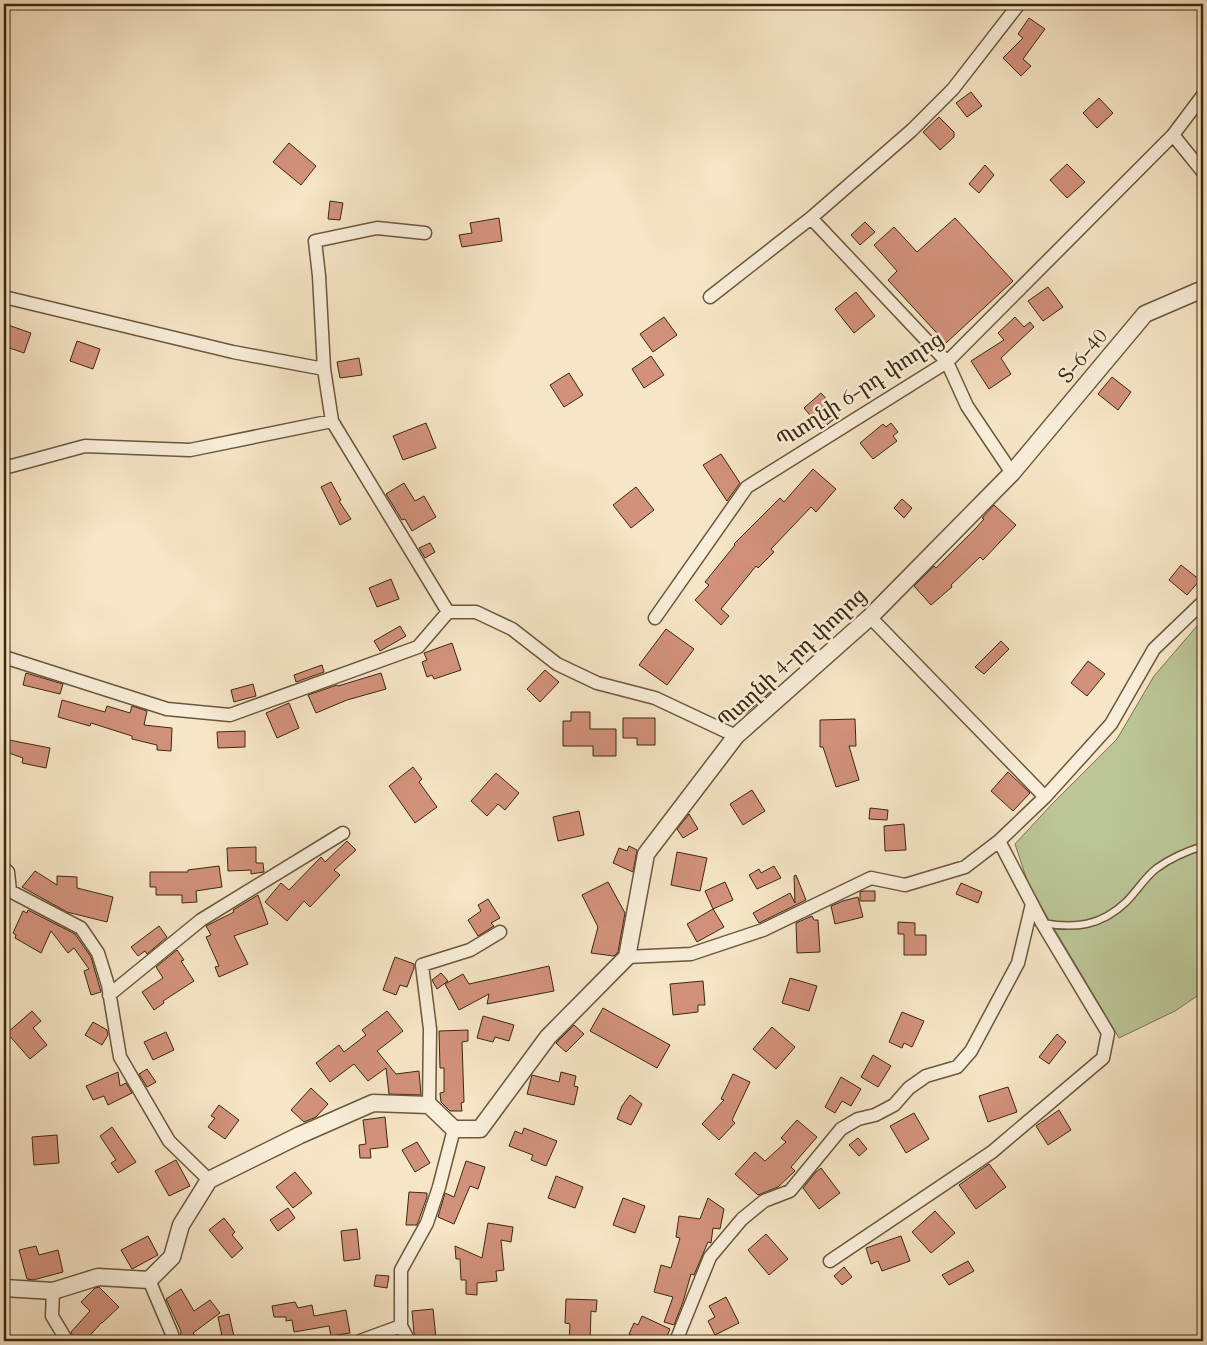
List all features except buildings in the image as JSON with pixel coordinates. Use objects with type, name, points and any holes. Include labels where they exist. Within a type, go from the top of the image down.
[{"type":"street","points":[[710,297],[811,218],[912,130],[953,89],[1019,4]]},
{"type":"street","name":"Պտղնի 6-րդ փողոց","points":[[655,618],[747,487],[947,362],[1173,135],[1203,95]]},
{"type":"street","points":[[1173,135],[1203,172]]},
{"type":"street","points":[[811,218],[947,362],[967,406],[1012,473]]},
{"type":"street","points":[[425,233],[377,228],[314,241],[319,276],[324,369],[332,422],[448,612]]},
{"type":"street","name":"Տ-6-40","points":[[1012,473],[1145,314],[1203,289]]},
{"type":"street","points":[[4,297],[233,352],[324,369]]},
{"type":"street","points":[[4,468],[85,446],[190,450],[332,422]]},
{"type":"street","name":"Պտղնի 4-րդ փողոց","points":[[627,957],[646,854],[736,736],[870,617],[1012,473]]},
{"type":"street","points":[[4,1288],[53,1290],[98,1277],[149,1280],[172,1257],[181,1225],[209,1180],[300,1135],[373,1103],[429,1105],[454,1129],[480,1129],[548,1037],[627,957],[691,954],[763,930],[871,878],[906,885],[965,867],[999,841],[1044,797],[1111,724],[1154,649],[1203,602]]},
{"type":"street","points":[[4,656],[167,708],[230,715],[418,647],[448,612],[476,612],[512,629],[558,664],[597,683],[655,698],[736,736]]},
{"type":"street","points":[[870,617],[1044,797]]},
{"type":"street","points":[[109,995],[201,920],[343,833]]},
{"type":"street","points":[[830,1260],[992,1152],[1103,1058],[1108,1033],[1042,923],[999,841]]},
{"type":"street","points":[[4,868],[8,872],[10,891],[81,928],[98,953],[109,995],[120,1058],[170,1141],[209,1180]]},
{"type":"street","points":[[676,1341],[710,1257],[742,1219],[764,1201],[790,1191],[841,1129],[858,1119],[875,1115],[894,1105],[909,1088],[926,1076],[957,1067],[971,1051],[1018,963],[1032,904]]},
{"type":"street","points":[[429,1105],[430,1029],[422,965],[470,950],[500,932]]},
{"type":"street","points":[[409,1341],[401,1326],[401,1270],[428,1223],[454,1129]]},
{"type":"street","points":[[149,1280],[172,1334],[172,1341]]},
{"type":"street","points":[[53,1290],[52,1316],[68,1341]]},
{"type":"street","points":[[360,1341],[401,1326]]},
{"type":"lane","points":[[1042,923],[1070,927],[1090,923],[1110,914],[1126,902],[1148,875],[1158,867],[1177,856],[1203,846]]},
{"type":"green space","points":[[1203,619],[1203,992],[1175,1011],[1119,1038],[1029,886],[1015,844],[1117,739],[1154,676]]}]
